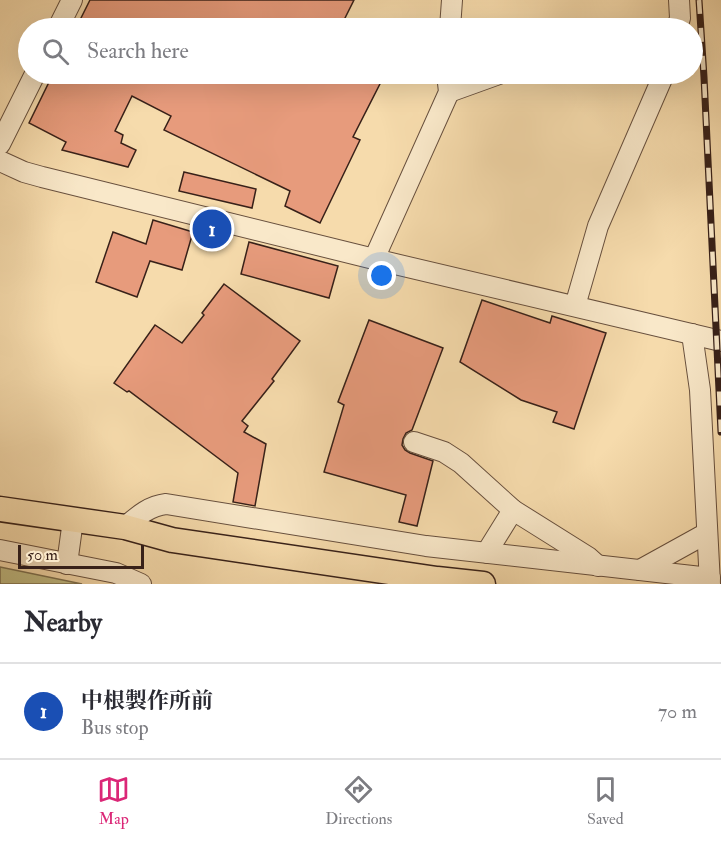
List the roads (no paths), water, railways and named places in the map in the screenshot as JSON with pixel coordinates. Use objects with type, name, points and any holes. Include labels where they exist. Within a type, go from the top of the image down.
[{"type":"main road","points":[[0,509],[125,527],[172,540],[483,584]]},
{"type":"street","points":[[63,18],[72,0]]},
{"type":"street","points":[[451,18],[452,0]]},
{"type":"street","points":[[679,0],[680,18]]},
{"type":"street","points":[[0,144],[30,84]]},
{"type":"street","points":[[374,259],[448,84]]},
{"type":"street","points":[[575,306],[598,226],[660,84]]},
{"type":"street","points":[[0,161],[42,177],[721,341]]},
{"type":"street","points":[[125,527],[149,508],[166,504],[392,541],[640,570],[710,581],[700,390],[692,334]]},
{"type":"street","points":[[414,441],[444,452],[461,463],[513,510],[588,557],[598,566]]},
{"type":"street","points":[[488,553],[513,510]]},
{"type":"street","points":[[67,564],[73,520]]},
{"type":"street","points":[[640,570],[707,533]]},
{"type":"street","points":[[0,550],[116,573],[141,584]]},
{"type":"railway","points":[[699,0],[700,18]]},
{"type":"railway","points":[[703,62],[721,432]]},
{"type":"place","name":"中根製作所前","points":[[212,229]]}]
